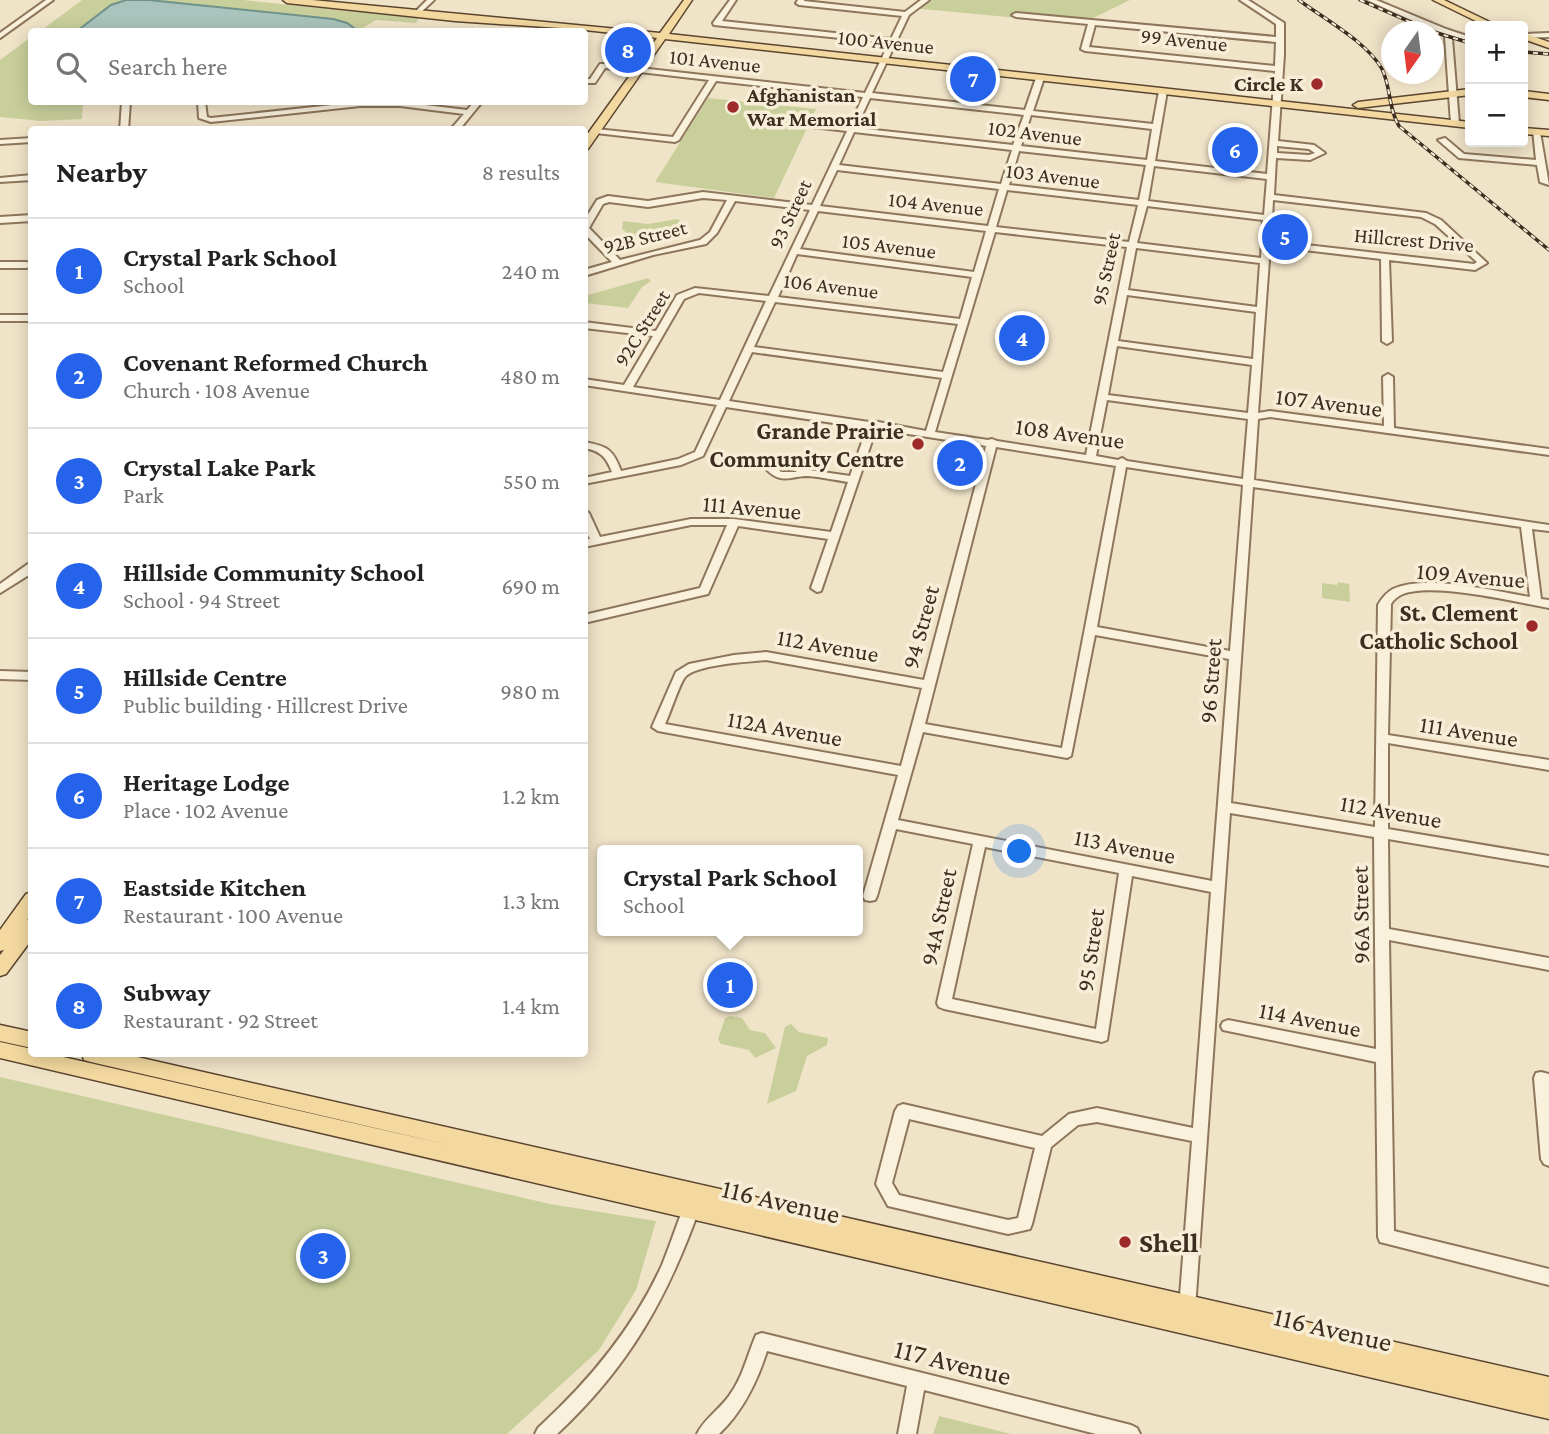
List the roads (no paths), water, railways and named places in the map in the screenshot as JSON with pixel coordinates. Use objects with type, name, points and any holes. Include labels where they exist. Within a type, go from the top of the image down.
[{"type":"main road","name":"100 Avenue","points":[[287,0],[586,28]]},
{"type":"main road","points":[[661,33],[678,0]]},
{"type":"main road","points":[[588,142],[661,33],[688,0]]},
{"type":"main road","points":[[1427,0],[1471,21]]},
{"type":"main road","points":[[1437,0],[1482,21]]},
{"type":"main road","name":"100 Avenue","points":[[447,17],[661,33],[737,45]]},
{"type":"main road","name":"100 Avenue","points":[[588,28],[661,33],[737,45],[1465,124]]},
{"type":"main road","points":[[624,31],[647,29],[661,33]]},
{"type":"main road","points":[[1528,38],[1549,42]]},
{"type":"main road","points":[[588,128],[635,70]]},
{"type":"main road","points":[[1277,102],[1363,104],[1465,92]]},
{"type":"main road","points":[[1528,95],[1549,97]]},
{"type":"main road","points":[[1528,131],[1549,134]]},
{"type":"main road","points":[[0,944],[28,905]]},
{"type":"main road","points":[[0,969],[28,930]]},
{"type":"main road","points":[[0,1033],[28,1039]]},
{"type":"main road","name":"116 Avenue","points":[[0,1052],[28,1057]]},
{"type":"main road","name":"116 Avenue","points":[[29,1057],[693,1202],[1187,1315],[1549,1388]]},
{"type":"main road","name":"116 Avenue","points":[[102,1057],[693,1202]]},
{"type":"main road","name":"116 Avenue","points":[[1187,1315],[1549,1409]]},
{"type":"street","points":[[0,36],[50,0]]},
{"type":"street","points":[[413,13],[423,0]]},
{"type":"street","points":[[413,13],[431,0]]},
{"type":"street","points":[[733,0],[717,23],[893,41]]},
{"type":"street","points":[[801,0],[799,3],[843,4],[906,14]]},
{"type":"street","name":"93 Street","points":[[618,475],[681,462],[699,454],[906,14],[926,0]]},
{"type":"street","points":[[1016,15],[1280,40],[1280,23],[1243,0]]},
{"type":"street","points":[[1370,0],[1465,37]]},
{"type":"street","name":"99 Avenue","points":[[1092,21],[1085,50],[1279,69]]},
{"type":"street","points":[[0,22],[17,23]]},
{"type":"street","points":[[1448,39],[1455,123]]},
{"type":"street","name":"96 Street","points":[[1187,1315],[1280,40]]},
{"type":"street","points":[[588,79],[594,78],[603,66]]},
{"type":"street","name":"101 Avenue","points":[[603,66],[1157,127]]},
{"type":"street","points":[[596,131],[675,140],[714,78]]},
{"type":"street","points":[[930,433],[1016,148],[1040,78]]},
{"type":"street","name":"95 Street","points":[[1091,457],[1132,246],[1143,204],[1163,91]]},
{"type":"street","points":[[124,126],[126,105]]},
{"type":"street","points":[[202,105],[203,116],[207,120],[348,105]]},
{"type":"street","points":[[389,105],[468,112]]},
{"type":"street","points":[[457,126],[475,105]]},
{"type":"street","name":"102 Avenue","points":[[795,123],[1272,177]]},
{"type":"street","points":[[1536,132],[1547,182]]},
{"type":"street","points":[[0,155],[2,142],[28,140]]},
{"type":"street","points":[[1442,140],[1462,156],[1544,167]]},
{"type":"street","points":[[1273,155],[1310,158],[1321,153],[1311,147],[1274,143]]},
{"type":"street","name":"103 Avenue","points":[[834,167],[1269,218]]},
{"type":"street","points":[[0,180],[28,177]]},
{"type":"street","name":"104 Avenue","points":[[588,223],[603,200],[648,204],[695,195],[1265,261]]},
{"type":"street","name":"Hillcrest Drive","points":[[1267,243],[1475,267],[1483,263],[1438,222],[1423,215],[1270,197]]},
{"type":"street","name":"92B Street","points":[[588,272],[617,262],[703,242],[713,233],[733,198]]},
{"type":"street","points":[[0,219],[28,218]]},
{"type":"street","name":"104 Avenue","points":[[588,235],[617,262]]},
{"type":"street","name":"105 Avenue","points":[[794,251],[979,275]]},
{"type":"street","points":[[1385,257],[1387,341]]},
{"type":"street","points":[[0,265],[27,265]]},
{"type":"street","name":"106 Avenue","points":[[693,291],[964,321]]},
{"type":"street","name":"92C Street","points":[[627,389],[680,297],[693,291]]},
{"type":"street","points":[[1124,292],[1262,310]]},
{"type":"street","points":[[0,318],[28,318]]},
{"type":"street","points":[[588,325],[658,334]]},
{"type":"street","points":[[1115,342],[1258,363]]},
{"type":"street","points":[[748,349],[948,376]]},
{"type":"street","points":[[1388,377],[1389,430]]},
{"type":"street","name":"108 Avenue","points":[[588,384],[1122,461],[1214,478],[1549,528]]},
{"type":"street","name":"107 Avenue","points":[[1104,397],[1253,417],[1269,414],[1549,452]]},
{"type":"street","points":[[817,588],[873,424]]},
{"type":"street","name":"94 Street","points":[[891,823],[992,442]]},
{"type":"street","points":[[588,446],[603,448],[609,453],[618,475],[588,480]]},
{"type":"street","points":[[918,727],[1067,753],[1122,461]]},
{"type":"street","points":[[1214,478],[1240,472],[1251,463]]},
{"type":"street","points":[[806,473],[853,480]]},
{"type":"street","name":"111 Avenue","points":[[590,542],[691,522],[734,522],[834,536]]},
{"type":"street","points":[[588,618],[704,591],[734,522]]},
{"type":"street","points":[[1526,524],[1536,602]]},
{"type":"street","points":[[0,589],[28,570]]},
{"type":"street","points":[[19,578],[28,581]]},
{"type":"street","name":"109 Avenue","points":[[1390,594],[1412,587],[1549,604]]},
{"type":"street","name":"96A Street","points":[[1386,1237],[1381,832],[1384,605],[1390,594]]},
{"type":"street","points":[[1091,630],[1236,656]]},
{"type":"street","name":"112 Avenue","points":[[658,727],[680,675],[693,667],[766,656],[928,685]]},
{"type":"street","points":[[0,675],[28,676]]},
{"type":"street","name":"112A Avenue","points":[[658,727],[904,771]]},
{"type":"street","name":"111 Avenue","points":[[1382,738],[1549,765]]},
{"type":"street","name":"112 Avenue","points":[[1225,807],[1549,861]]},
{"type":"street","points":[[870,896],[891,823]]},
{"type":"street","name":"113 Avenue","points":[[891,823],[1219,887]]},
{"type":"street","name":"94A Street","points":[[979,841],[944,1003],[1102,1037]]},
{"type":"street","name":"95 Street","points":[[1102,1037],[1126,870]]},
{"type":"street","points":[[1383,933],[1549,964]]},
{"type":"street","name":"114 Avenue","points":[[1228,1026],[1383,1056]]},
{"type":"street","points":[[1545,1079],[1549,1159]]},
{"type":"street","points":[[1044,1143],[903,1111],[884,1184],[894,1201],[1008,1227],[1024,1224],[1044,1143],[1074,1119],[1097,1115],[1201,1136]]},
{"type":"street","points":[[546,1433],[590,1389],[632,1337],[667,1273],[693,1202]]},
{"type":"street","points":[[1386,1237],[1549,1277]]},
{"type":"street","name":"117 Avenue","points":[[706,1434],[725,1417],[748,1385],[762,1341],[1131,1434]]},
{"type":"street","points":[[907,1434],[917,1380]]},
{"type":"water","points":[[126,0],[149,0],[333,19],[354,28],[81,28],[111,5]]},
{"type":"railway","points":[[1299,0],[1356,40],[1375,59],[1385,76],[1399,126],[1549,250]]},
{"type":"railway","points":[[1360,0],[1408,21]]},
{"type":"railway","points":[[1444,35],[1465,41]]},
{"type":"railway","points":[[1528,52],[1549,54]]},
{"type":"place","name":"Subway","points":[[628,50]]},
{"type":"place","name":"Eastside Kitchen","points":[[973,79]]},
{"type":"place","name":"Circle K","points":[[1317,84]]},
{"type":"place","name":"Afghanistan War Memorial","points":[[733,107]]},
{"type":"place","name":"Heritage Lodge","points":[[1235,150]]},
{"type":"place","name":"Hillside Centre","points":[[1285,237]]},
{"type":"place","name":"Hillside Community School","points":[[1022,338]]},
{"type":"place","name":"Grande Prairie Community Centre","points":[[918,444]]},
{"type":"place","name":"Covenant Reformed Church","points":[[960,463]]},
{"type":"place","name":"St. Clement Catholic School","points":[[1532,626]]},
{"type":"place","name":"Crystal Park School","points":[[730,985]]},
{"type":"place","name":"Shell","points":[[1125,1242]]},
{"type":"place","name":"Crystal Lake Park","points":[[323,1256]]}]
